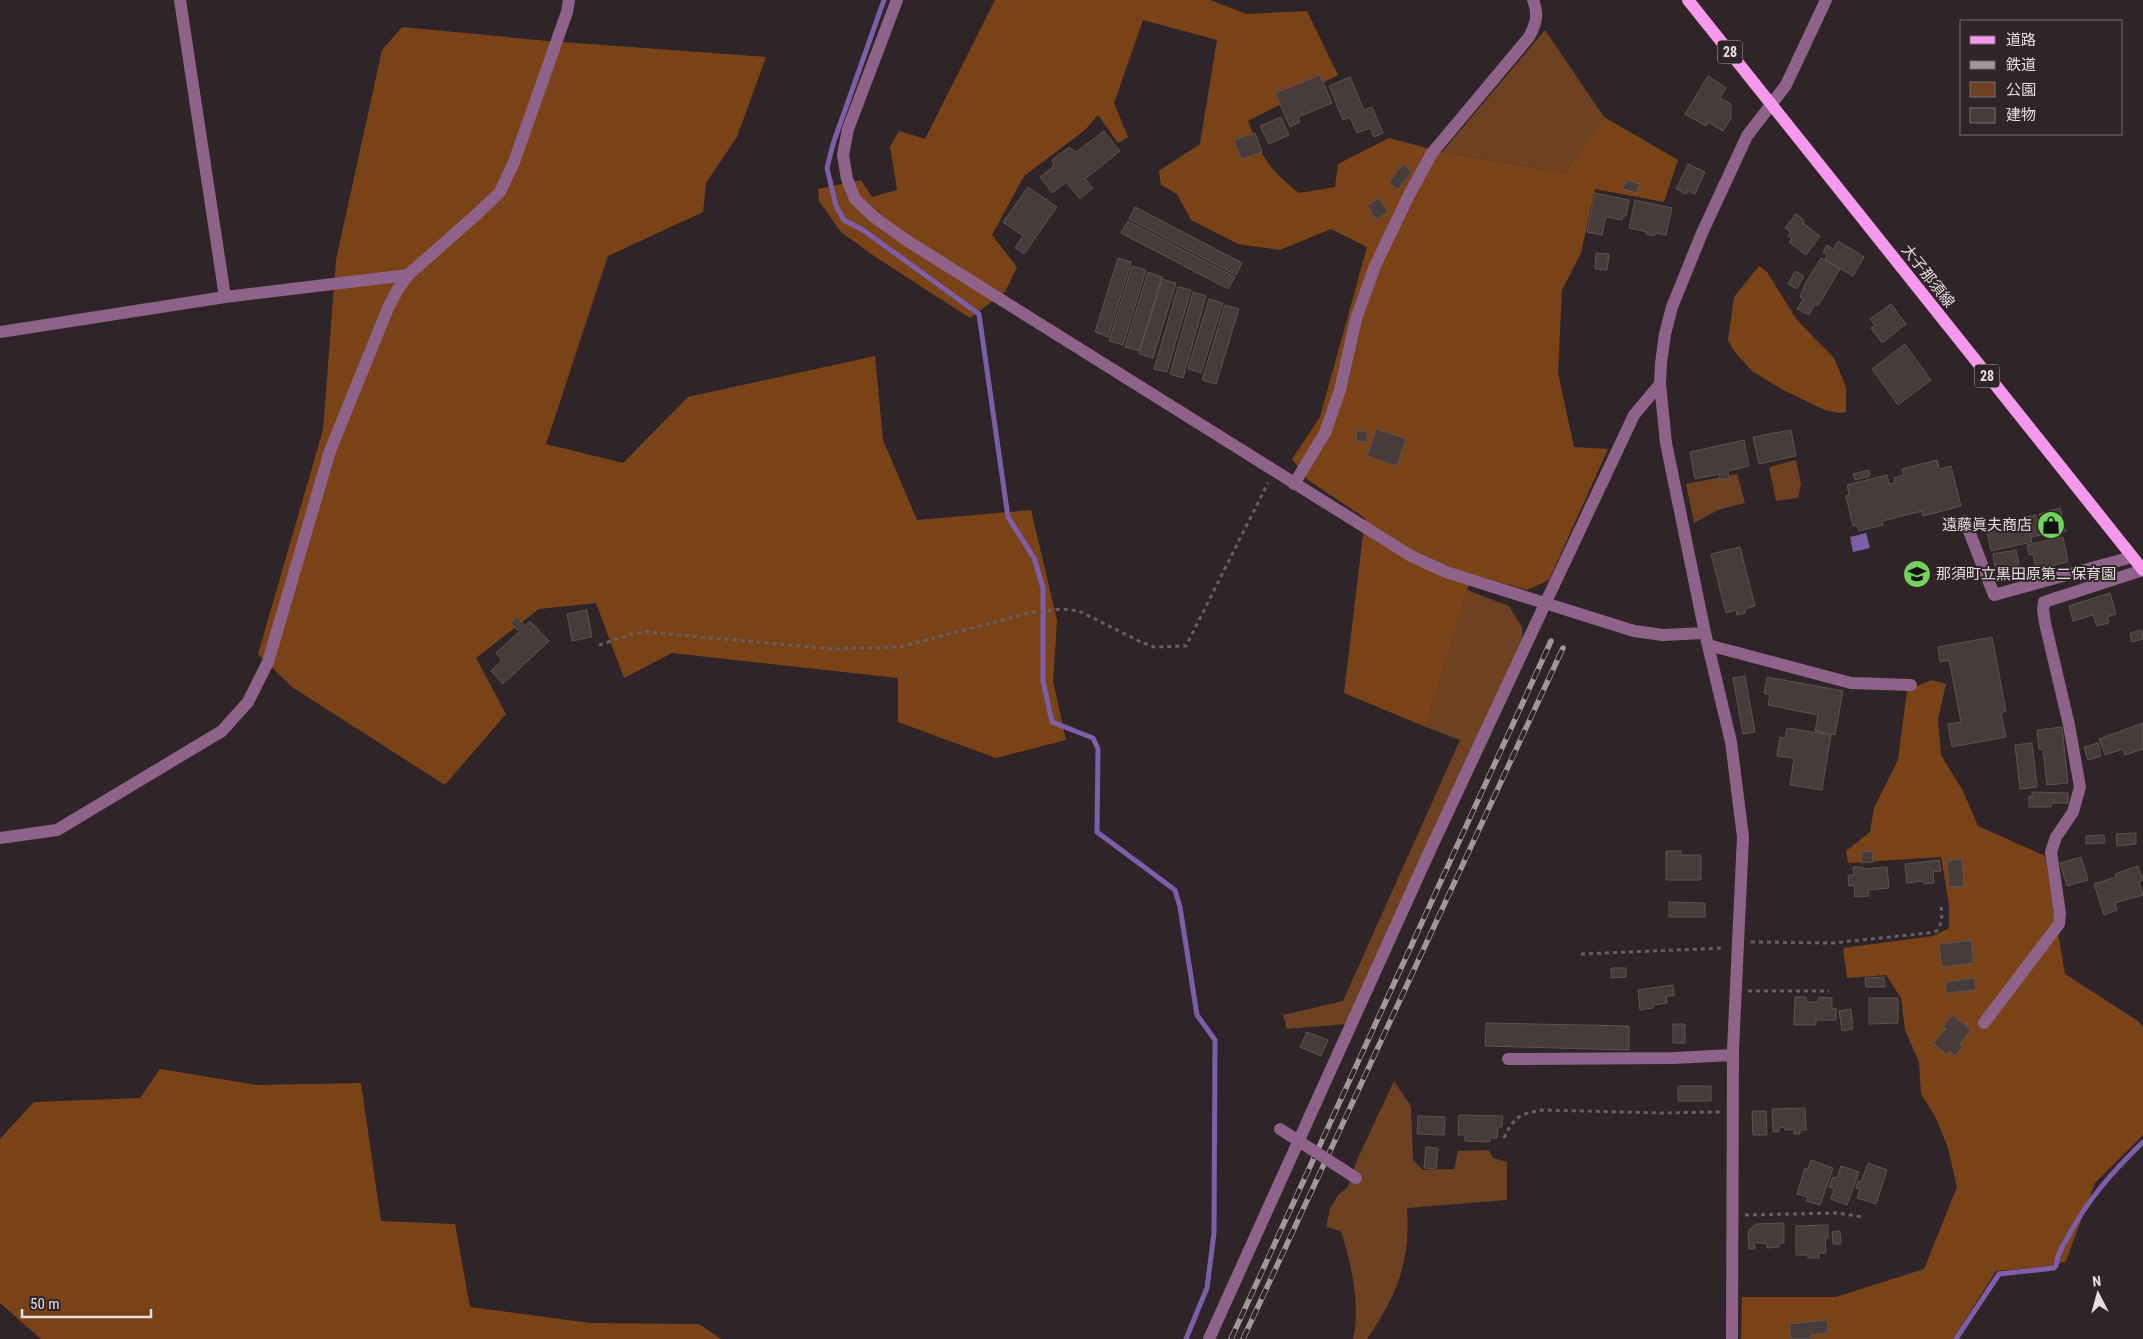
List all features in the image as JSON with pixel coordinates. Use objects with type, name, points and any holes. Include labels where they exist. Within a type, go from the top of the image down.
[{"type":"main road","name":"大子那須線","points":[[1688,0],[2143,570]]},
{"type":"street","points":[[180,0],[225,297]]},
{"type":"street","points":[[0,838],[58,830],[222,731],[248,702],[268,662],[330,451],[388,308],[408,275],[500,192],[514,162],[567,12],[569,0]]},
{"type":"street","points":[[896,0],[848,129],[843,155],[846,179],[855,199],[874,217],[906,240],[1294,484],[1411,556],[1437,568],[1634,631],[1707,639],[1852,682],[1911,686]]},
{"type":"street","points":[[1294,484],[1325,433],[1340,390],[1359,310],[1375,266],[1409,195],[1432,154],[1529,37],[1536,24],[1537,10],[1534,0]]},
{"type":"street","points":[[1732,1339],[1733,1055],[1743,837],[1731,742],[1707,639],[1666,442],[1660,384],[1665,334],[1672,307],[1702,233],[1747,136],[1786,85],[1826,0]]},
{"type":"street","points":[[0,332],[225,297],[408,275]]},
{"type":"street","points":[[1209,1339],[1426,859],[1634,415],[1660,384]]},
{"type":"street","points":[[1965,521],[1994,595],[2132,557]]},
{"type":"street","points":[[1984,1023],[2059,924],[2060,913],[2051,852],[2056,836],[2073,812],[2080,787],[2069,725],[2043,609],[2044,602],[2143,570]]},
{"type":"street","points":[[1508,1059],[1673,1058],[1733,1055]]},
{"type":"street","points":[[1280,1129],[1356,1178]]},
{"type":"path","points":[[599,645],[632,634],[647,632],[833,648],[900,647],[1028,613],[1062,609],[1079,611],[1154,646],[1186,646],[1274,471]]},
{"type":"path","points":[[1581,954],[1737,945],[1834,943],[1928,933],[1937,931],[1941,925],[1941,904]]},
{"type":"path","points":[[1735,991],[1830,991]]},
{"type":"path","points":[[1504,1138],[1518,1116],[1536,1111],[1732,1112]]},
{"type":"path","points":[[1732,1216],[1838,1213],[1862,1218]]},
{"type":"green space","points":[[1545,30],[1604,117],[1565,173],[1442,152]]},
{"type":"green space","points":[[1796,460],[1801,484],[1798,498],[1776,501],[1769,467]]},
{"type":"green space","points":[[1737,474],[1745,503],[1718,510],[1694,523],[1686,484]]},
{"type":"green space","points":[[1467,590],[1509,606],[1522,627],[1523,640],[1346,1024],[1287,1029],[1283,1015],[1343,1001],[1460,740],[1426,727]]},
{"type":"green space","points":[[1394,1081],[1411,1106],[1413,1160],[1423,1170],[1454,1169],[1458,1151],[1489,1150],[1493,1158],[1507,1162],[1507,1200],[1407,1208],[1407,1245],[1400,1277],[1394,1292],[1367,1339],[1353,1339],[1356,1312],[1354,1284],[1348,1257],[1341,1231],[1326,1227],[1330,1209],[1338,1195],[1348,1187],[1357,1160]]},
{"type":"shaded area","points":[[995,0],[1210,0],[1247,14],[1307,11],[1338,75],[1248,121],[1267,162],[1299,193],[1335,187],[1338,164],[1389,138],[1442,152],[1565,173],[1604,117],[1678,160],[1664,202],[1595,189],[1581,253],[1562,290],[1558,373],[1574,447],[1608,449],[1549,580],[1527,590],[1472,574],[1426,727],[1344,693],[1365,518],[1308,480],[1292,459],[1320,417],[1367,247],[1331,229],[1280,250],[1238,244],[1191,220],[1177,194],[1161,185],[1159,171],[1200,144],[1217,40],[1143,20],[1114,103],[1128,137],[1118,143],[1098,115],[1085,130],[1024,176],[992,235],[1017,267],[1005,292],[970,318],[874,256],[841,232],[819,201],[818,189],[861,180],[872,197],[897,190],[890,147],[899,131],[925,139]]},
{"type":"shaded area","points":[[402,27],[548,41],[766,57],[737,137],[706,183],[703,212],[608,256],[546,444],[623,463],[688,397],[875,356],[883,440],[917,520],[1031,510],[1057,620],[1053,681],[1066,740],[996,758],[898,722],[898,678],[672,653],[624,678],[596,603],[539,609],[476,658],[506,714],[445,785],[292,687],[258,654],[323,430],[336,260],[382,50]]},
{"type":"shaded area","points":[[1759,266],[1767,272],[1797,320],[1834,358],[1846,387],[1846,412],[1839,413],[1825,410],[1783,390],[1752,371],[1734,351],[1728,340],[1734,297]]},
{"type":"shaded area","points":[[1866,533],[1870,548],[1853,552],[1850,537]]},
{"type":"shaded area","points":[[1932,680],[1946,684],[1938,719],[1941,755],[1963,791],[1978,826],[2045,856],[2065,974],[2138,1021],[2143,1027],[2143,1135],[2095,1183],[2066,1261],[2048,1267],[1996,1271],[1953,1339],[1741,1339],[1742,1297],[1836,1297],[1924,1269],[1957,1187],[1948,1148],[1936,1118],[1921,1094],[1919,1062],[1905,1030],[1901,998],[1886,975],[1847,978],[1843,948],[1933,936],[1949,928],[1949,904],[1941,857],[1848,863],[1846,851],[1870,832],[1874,808],[1898,760],[1907,690]]},
{"type":"shaded area","points":[[160,1069],[256,1085],[361,1083],[381,1221],[455,1224],[470,1307],[590,1323],[699,1324],[721,1339],[41,1339],[0,1303],[0,1139],[34,1102],[140,1098]]},
{"type":"building","points":[[1320,75],[1332,103],[1298,117],[1300,122],[1290,127],[1275,93]]},
{"type":"building","points":[[1708,76],[1726,88],[1720,98],[1731,104],[1731,118],[1723,131],[1708,122],[1706,126],[1685,114]]},
{"type":"building","points":[[1350,77],[1364,110],[1372,107],[1383,133],[1374,137],[1370,128],[1357,133],[1350,117],[1343,120],[1329,86]]},
{"type":"building","points":[[1281,117],[1289,135],[1269,144],[1260,126]]},
{"type":"building","points":[[1104,131],[1120,151],[1085,179],[1093,188],[1080,199],[1066,182],[1052,193],[1040,177],[1054,166],[1052,160],[1069,147],[1076,152]]},
{"type":"building","points":[[1255,133],[1262,152],[1241,159],[1234,140]]},
{"type":"building","points":[[1403,164],[1412,171],[1398,190],[1389,182]]},
{"type":"building","points":[[1688,164],[1705,172],[1695,194],[1688,191],[1686,194],[1676,189]]},
{"type":"building","points":[[1626,180],[1640,184],[1637,193],[1623,189]]},
{"type":"building","points":[[1028,187],[1057,207],[1024,254],[1015,248],[1023,236],[1003,222]]},
{"type":"building","points":[[1595,193],[1629,200],[1626,216],[1623,216],[1622,220],[1606,217],[1602,235],[1587,232]]},
{"type":"building","points":[[1379,198],[1388,212],[1376,220],[1367,206]]},
{"type":"building","points":[[1635,200],[1672,208],[1666,235],[1655,233],[1654,236],[1646,234],[1647,232],[1629,228]]},
{"type":"building","points":[[1135,207],[1242,263],[1236,275],[1129,219]]},
{"type":"building","points":[[1796,214],[1804,220],[1803,223],[1820,236],[1806,255],[1789,242],[1792,239],[1788,236],[1791,232],[1785,228]]},
{"type":"building","points":[[1128,221],[1235,277],[1228,289],[1121,233]]},
{"type":"building","points":[[1838,241],[1864,257],[1853,276],[1825,259],[1827,255],[1823,252],[1827,245],[1833,249]]},
{"type":"building","points":[[1596,253],[1609,254],[1607,270],[1595,269]]},
{"type":"building","points":[[1118,258],[1131,262],[1108,337],[1095,332]]},
{"type":"building","points":[[1821,258],[1840,269],[1818,306],[1815,304],[1809,315],[1797,309],[1803,299],[1800,297],[1806,282]]},
{"type":"building","points":[[1132,266],[1146,270],[1123,345],[1109,341]]},
{"type":"building","points":[[1795,271],[1804,276],[1797,289],[1788,284]]},
{"type":"building","points":[[1148,272],[1162,277],[1139,351],[1125,347]]},
{"type":"building","points":[[1162,279],[1176,283],[1153,358],[1139,354]]},
{"type":"building","points":[[1178,287],[1191,290],[1167,372],[1154,369]]},
{"type":"building","points":[[1193,292],[1206,296],[1183,378],[1170,374]]},
{"type":"building","points":[[1209,299],[1223,303],[1201,373],[1188,369]]},
{"type":"building","points":[[1891,304],[1906,324],[1882,343],[1871,328],[1875,325],[1870,319]]},
{"type":"building","points":[[1225,305],[1239,309],[1216,384],[1202,380]]},
{"type":"building","points":[[1905,344],[1931,380],[1898,405],[1872,369]]},
{"type":"building","points":[[1376,429],[1406,439],[1397,466],[1367,456]]},
{"type":"building","points":[[1357,430],[1368,432],[1366,442],[1356,441]]},
{"type":"building","points":[[1791,430],[1796,456],[1759,464],[1753,437]]},
{"type":"building","points":[[1744,440],[1749,466],[1728,471],[1729,478],[1720,480],[1719,474],[1695,479],[1690,452]]},
{"type":"building","points":[[1937,460],[1939,469],[1951,466],[1961,506],[1923,516],[1922,511],[1882,521],[1883,525],[1859,531],[1857,525],[1853,526],[1846,496],[1849,495],[1847,485],[1887,475],[1889,484],[1895,483],[1894,478],[1904,475],[1902,469]]},
{"type":"building","points":[[1869,470],[1870,476],[1855,480],[1853,474]]},
{"type":"building","points":[[2060,508],[2066,531],[2045,536],[2039,514]]},
{"type":"building","points":[[2036,515],[2041,535],[2031,537],[2032,542],[1991,551],[1986,526]]},
{"type":"building","points":[[2063,537],[2068,562],[2036,569],[2033,554],[2029,555],[2027,545]]},
{"type":"building","points":[[1740,547],[1755,606],[1745,609],[1745,613],[1737,615],[1736,610],[1726,613],[1711,554]]},
{"type":"building","points":[[2016,550],[2019,565],[1995,567],[1993,554]]},
{"type":"building","points":[[2110,593],[2116,614],[2107,617],[2109,623],[2097,626],[2093,615],[2073,621],[2069,606]]},
{"type":"building","points":[[587,610],[592,637],[572,641],[567,614]]},
{"type":"building","points":[[517,617],[525,626],[530,621],[549,641],[503,684],[491,671],[502,660],[496,653],[519,632],[511,623]]},
{"type":"building","points":[[2142,630],[2143,639],[2132,642],[2130,633]]},
{"type":"building","points":[[1992,637],[2006,711],[2001,713],[2006,737],[1952,747],[1948,724],[1961,722],[1949,660],[1940,662],[1938,647]]},
{"type":"building","points":[[1745,676],[1755,732],[1743,734],[1733,678]]},
{"type":"building","points":[[1767,677],[1843,691],[1835,735],[1815,731],[1818,715],[1768,705],[1770,695],[1764,693]]},
{"type":"building","points":[[2143,723],[2143,749],[2125,755],[2123,749],[2105,755],[2099,739]]},
{"type":"building","points":[[2062,727],[2068,783],[2047,785],[2043,749],[2039,749],[2037,730]]},
{"type":"building","points":[[1787,728],[1831,735],[1822,790],[1790,785],[1794,758],[1777,756],[1780,737],[1785,738]]},
{"type":"building","points":[[2032,743],[2037,787],[2020,789],[2015,745]]},
{"type":"building","points":[[2098,743],[2101,756],[2088,760],[2084,747]]},
{"type":"building","points":[[2032,792],[2068,793],[2068,803],[2051,803],[2051,807],[2029,807],[2029,796],[2032,797]]},
{"type":"building","points":[[2136,833],[2136,844],[2117,846],[2116,834]]},
{"type":"building","points":[[2104,835],[2105,843],[2086,844],[2086,836]]},
{"type":"building","points":[[1666,851],[1681,851],[1681,855],[1701,855],[1701,880],[1666,880]]},
{"type":"building","points":[[1872,851],[1873,862],[1861,863],[1861,852]]},
{"type":"building","points":[[2081,857],[2088,880],[2067,886],[2060,863]]},
{"type":"building","points":[[1962,859],[1964,886],[1949,887],[1947,861]]},
{"type":"building","points":[[1939,860],[1941,871],[1933,872],[1934,883],[1924,884],[1923,881],[1907,883],[1905,864]]},
{"type":"building","points":[[2138,866],[2143,880],[2139,882],[2143,895],[2115,903],[2117,910],[2104,915],[2094,884],[2116,877],[2115,874]]},
{"type":"building","points":[[1853,867],[1863,867],[1863,869],[1887,867],[1889,888],[1868,890],[1869,896],[1855,897],[1854,885],[1849,886],[1848,875],[1854,875]]},
{"type":"building","points":[[1669,902],[1705,903],[1705,917],[1669,917]]},
{"type":"building","points":[[1971,940],[1974,963],[1942,967],[1939,944]]},
{"type":"building","points":[[1611,968],[1626,968],[1626,977],[1611,978]]},
{"type":"building","points":[[1884,977],[1885,987],[1866,987],[1865,978]]},
{"type":"building","points":[[1974,978],[1976,990],[1946,993],[1945,982]]},
{"type":"building","points":[[1673,985],[1674,996],[1666,996],[1667,1003],[1653,1005],[1653,1008],[1640,1010],[1638,990]]},
{"type":"building","points":[[1795,997],[1806,997],[1806,1002],[1818,1002],[1819,997],[1832,998],[1832,1009],[1836,1008],[1836,1020],[1816,1020],[1816,1025],[1794,1025]]},
{"type":"building","points":[[1869,998],[1898,998],[1898,1023],[1869,1024]]},
{"type":"building","points":[[1851,1009],[1853,1029],[1842,1031],[1839,1011]]},
{"type":"building","points":[[1953,1015],[1971,1030],[1960,1044],[1963,1046],[1955,1056],[1950,1051],[1947,1055],[1933,1043],[1946,1029],[1943,1026]]},
{"type":"building","points":[[1486,1023],[1629,1026],[1629,1050],[1485,1046]]},
{"type":"building","points":[[1673,1024],[1685,1024],[1685,1043],[1673,1043]]},
{"type":"building","points":[[1307,1032],[1328,1040],[1321,1056],[1300,1047]]},
{"type":"building","points":[[1678,1086],[1711,1086],[1711,1101],[1678,1101]]},
{"type":"building","points":[[1805,1108],[1806,1130],[1800,1130],[1800,1134],[1794,1134],[1794,1129],[1785,1130],[1785,1127],[1779,1128],[1779,1132],[1773,1132],[1772,1109]]},
{"type":"building","points":[[1752,1111],[1766,1111],[1767,1135],[1753,1135]]},
{"type":"building","points":[[1459,1115],[1503,1116],[1502,1127],[1498,1127],[1497,1138],[1490,1138],[1490,1142],[1465,1141],[1465,1135],[1458,1135]]},
{"type":"building","points":[[1418,1116],[1445,1117],[1444,1135],[1417,1134]]},
{"type":"building","points":[[1426,1147],[1438,1148],[1436,1169],[1424,1168]]},
{"type":"building","points":[[1811,1160],[1833,1168],[1820,1205],[1806,1201],[1808,1197],[1797,1194],[1805,1168],[1808,1169]]},
{"type":"building","points":[[1868,1163],[1887,1170],[1876,1204],[1857,1198],[1860,1189],[1856,1188],[1858,1181],[1861,1182]]},
{"type":"building","points":[[1841,1166],[1859,1172],[1847,1205],[1831,1199],[1834,1189],[1829,1187],[1833,1177],[1837,1178]]},
{"type":"building","points":[[1784,1223],[1784,1243],[1779,1243],[1779,1247],[1767,1248],[1767,1244],[1754,1242],[1755,1249],[1749,1249],[1748,1231],[1756,1224]]},
{"type":"building","points":[[1828,1225],[1828,1238],[1825,1238],[1826,1253],[1819,1253],[1819,1258],[1808,1258],[1808,1255],[1796,1255],[1796,1226]]},
{"type":"building","points":[[1840,1231],[1841,1244],[1833,1244],[1832,1232]]},
{"type":"building","points":[[1827,1320],[1828,1333],[1810,1335],[1811,1339],[1791,1339],[1789,1324]]},
{"type":"waterway","points":[[884,0],[833,144],[827,168],[836,206],[844,220],[863,230],[979,314],[1008,517],[1034,558],[1043,588],[1043,681],[1052,722],[1093,738],[1098,749],[1097,832],[1175,890],[1180,907],[1197,1015],[1215,1040],[1214,1233],[1207,1288],[1186,1339]]},
{"type":"waterway","points":[[1956,1339],[1999,1274],[2054,1268],[2056,1266],[2061,1250],[2084,1209],[2112,1174],[2143,1142]]},
{"type":"railway","points":[[1231,1339],[1551,641]]},
{"type":"railway","points":[[1243,1339],[1563,648]]},
{"type":"place","name":"遠藤眞夫商店","points":[[2051,525]]},
{"type":"place","name":"那須町立黒田原第二保育園","points":[[1917,574]]}]
